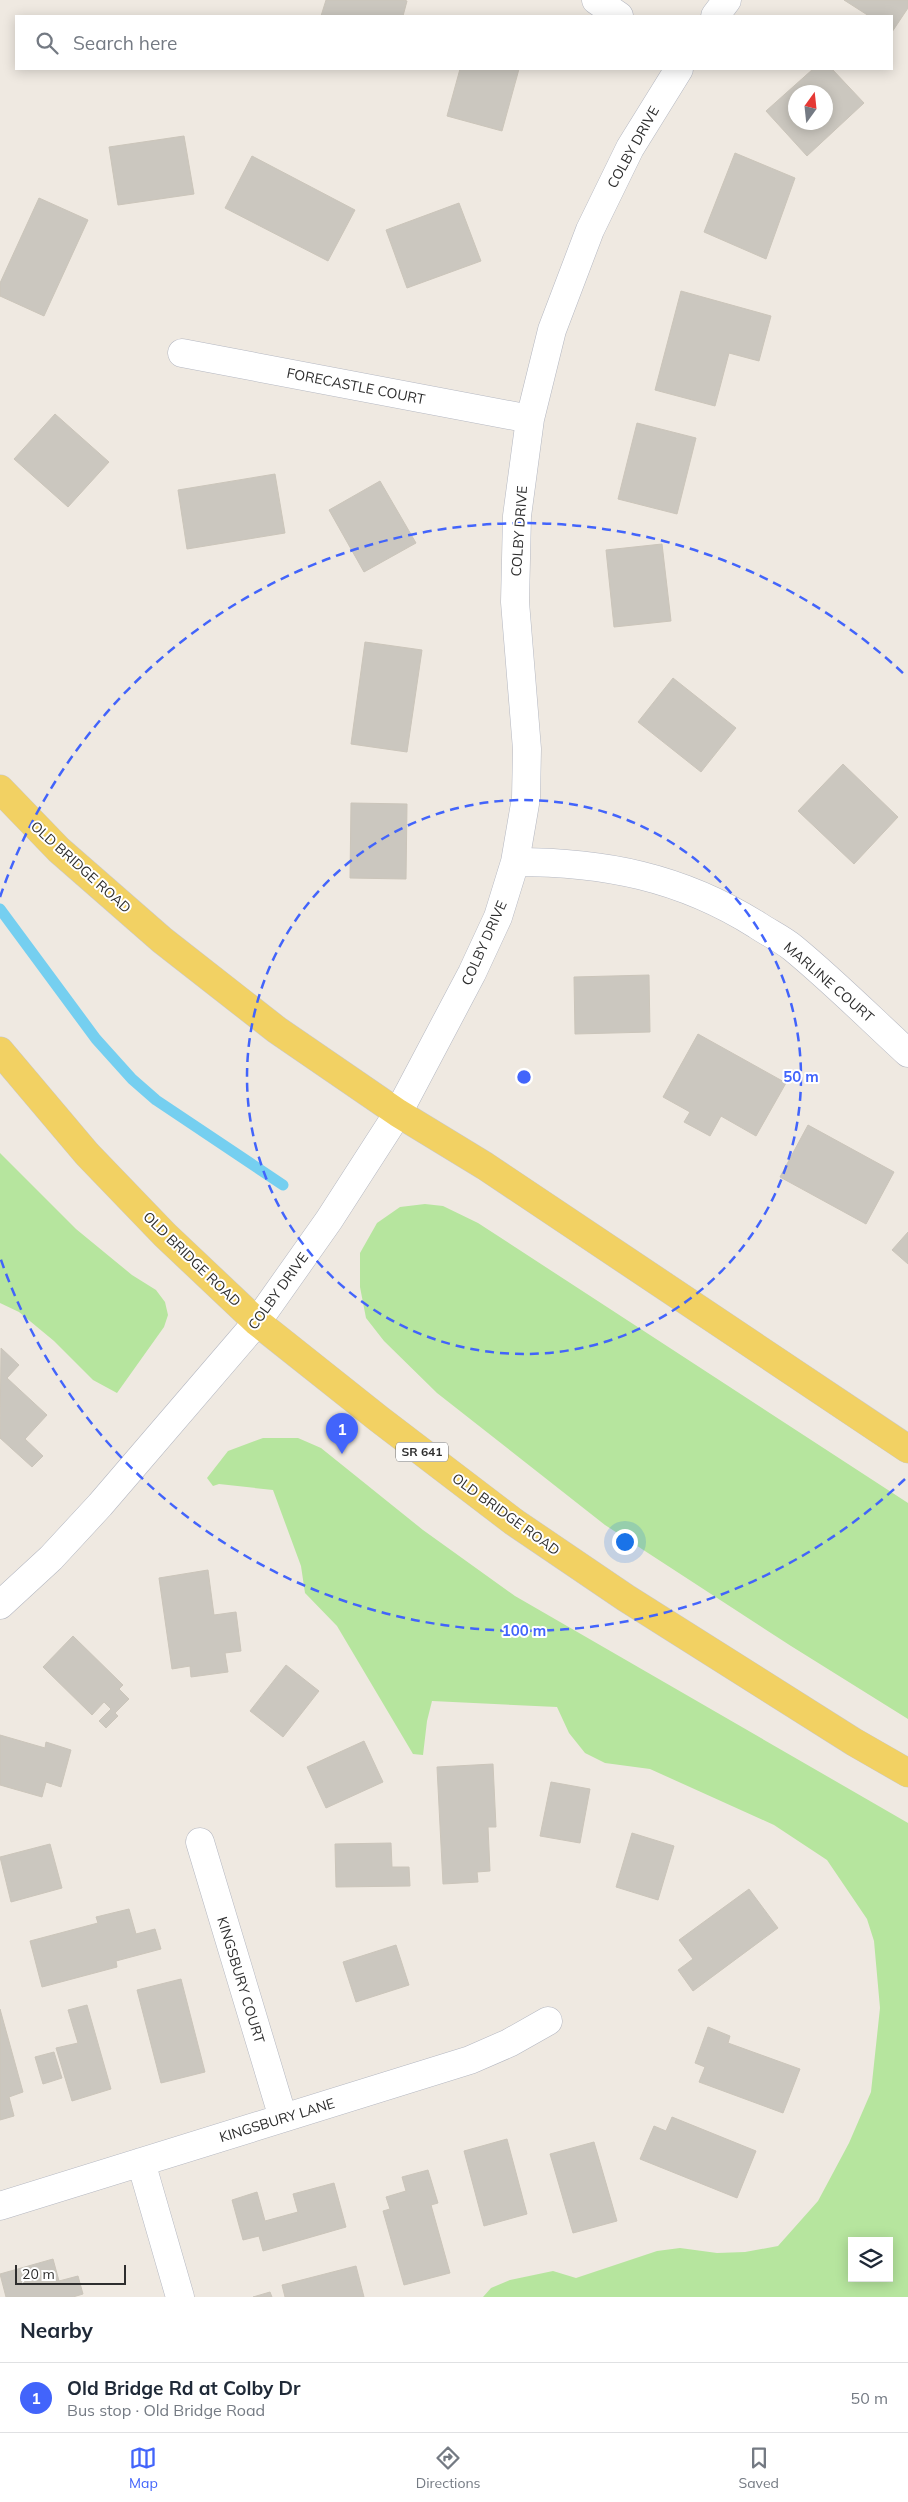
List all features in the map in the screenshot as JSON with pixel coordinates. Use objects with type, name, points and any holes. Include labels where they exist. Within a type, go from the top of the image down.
[{"type":"main road","name":"OLD BRIDGE ROAD","points":[[0,789],[58,850],[162,940],[277,1030],[398,1113],[485,1166],[908,1449]]},
{"type":"main road","name":"OLD BRIDGE ROAD","points":[[0,1051],[87,1154],[165,1235],[257,1322],[379,1419],[514,1522],[626,1598],[854,1742],[908,1773]]},
{"type":"street","points":[[596,0],[618,15]]},
{"type":"street","points":[[716,15],[726,0]]},
{"type":"street","name":"COLBY DRIVE","points":[[0,1605],[51,1558],[100,1505],[257,1322],[329,1220],[398,1113],[472,973],[498,917],[515,862],[526,798],[527,749],[515,602],[517,516],[530,419],[552,330],[590,230],[630,148],[678,70]]},
{"type":"street","name":"FORECASTLE COURT","points":[[182,353],[530,419]]},
{"type":"street","name":"MARLINE COURT","points":[[515,862],[563,862],[610,868],[679,886],[733,910],[792,947],[908,1053]]},
{"type":"street","name":"KINGSBURY COURT","points":[[200,1842],[283,2118]]},
{"type":"street","name":"KINGSBURY LANE","points":[[0,2206],[470,2060],[509,2043],[548,2021]]},
{"type":"street","points":[[141,2162],[180,2297]]},
{"type":"green space","points":[[0,1153],[76,1229],[132,1275],[156,1290],[165,1302],[168,1315],[164,1327],[117,1393],[93,1380],[54,1341],[19,1312],[0,1303]]},
{"type":"green space","points":[[425,1204],[443,1206],[478,1223],[908,1503],[908,1719],[791,1646],[605,1525],[437,1393],[384,1341],[366,1318],[360,1287],[360,1253],[377,1223],[400,1207]]},
{"type":"green space","points":[[263,1438],[298,1438],[321,1448],[423,1530],[515,1596],[908,1823],[908,2297],[483,2297],[491,2288],[510,2280],[553,2271],[576,2278],[657,2251],[680,2248],[717,2253],[745,2252],[778,2246],[818,2201],[849,2143],[871,2092],[880,2008],[874,1941],[867,1919],[827,1860],[774,1825],[650,1769],[605,1763],[585,1753],[569,1733],[557,1707],[432,1701],[427,1721],[423,1755],[413,1754],[337,1626],[305,1593],[301,1566],[273,1490],[219,1484],[213,1486],[207,1478],[228,1451]]},
{"type":"building","points":[[326,0],[407,1],[403,15],[321,15]]},
{"type":"building","points":[[844,0],[908,0],[908,8],[893,30],[893,15],[867,15]]},
{"type":"building","points":[[460,70],[519,70],[502,131],[447,116]]},
{"type":"building","points":[[812,70],[833,70],[864,103],[807,156],[766,111],[788,91],[788,130],[833,130],[833,85],[795,85]]},
{"type":"building","points":[[184,136],[194,194],[118,205],[109,147]]},
{"type":"building","points":[[735,153],[795,178],[766,259],[704,232]]},
{"type":"building","points":[[252,156],[355,210],[328,261],[225,208]]},
{"type":"building","points":[[39,198],[88,220],[44,316],[0,296],[0,283]]},
{"type":"building","points":[[459,203],[481,261],[407,288],[386,230]]},
{"type":"building","points":[[681,291],[771,316],[759,361],[729,353],[715,406],[655,390]]},
{"type":"building","points":[[55,414],[109,462],[68,507],[14,459]]},
{"type":"building","points":[[637,423],[696,438],[677,514],[618,499]]},
{"type":"building","points":[[275,474],[285,533],[187,549],[178,490]]},
{"type":"building","points":[[380,481],[416,543],[364,572],[329,510]]},
{"type":"building","points":[[662,544],[671,621],[614,627],[606,550]]},
{"type":"building","points":[[365,642],[422,650],[407,752],[351,744]]},
{"type":"building","points":[[673,678],[736,728],[701,772],[638,722]]},
{"type":"building","points":[[843,764],[898,817],[854,864],[798,811]]},
{"type":"building","points":[[351,803],[407,804],[406,879],[350,878]]},
{"type":"building","points":[[649,975],[650,1032],[575,1034],[574,977]]},
{"type":"building","points":[[698,1034],[786,1083],[756,1136],[721,1116],[710,1136],[684,1122],[690,1112],[663,1097]]},
{"type":"building","points":[[808,1125],[894,1172],[866,1224],[780,1177]]},
{"type":"building","points":[[908,1232],[908,1264],[892,1250]]},
{"type":"building","points":[[1,1348],[19,1365],[7,1378],[47,1415],[25,1439],[43,1456],[32,1467],[0,1438]]},
{"type":"building","points":[[208,1570],[214,1615],[236,1612],[241,1651],[225,1653],[228,1672],[191,1677],[190,1666],[172,1669],[159,1578]]},
{"type":"building","points":[[73,1636],[123,1685],[119,1689],[129,1699],[115,1713],[118,1716],[106,1728],[99,1721],[111,1709],[104,1702],[92,1715],[43,1667]]},
{"type":"building","points":[[286,1665],[319,1691],[283,1737],[250,1711]]},
{"type":"building","points":[[0,1735],[45,1748],[46,1742],[71,1750],[61,1787],[46,1782],[42,1797],[0,1785]]},
{"type":"building","points":[[364,1741],[383,1782],[326,1808],[307,1767]]},
{"type":"building","points":[[493,1764],[496,1827],[488,1827],[490,1871],[477,1872],[478,1882],[443,1884],[437,1767]]},
{"type":"building","points":[[551,1782],[590,1789],[580,1843],[540,1836]]},
{"type":"building","points":[[632,1833],[674,1846],[658,1900],[616,1887]]},
{"type":"building","points":[[391,1843],[392,1867],[409,1867],[410,1886],[336,1887],[335,1844]]},
{"type":"building","points":[[50,1844],[62,1888],[11,1902],[0,1857]]},
{"type":"building","points":[[749,1889],[778,1928],[693,1991],[678,1970],[693,1959],[679,1940]]},
{"type":"building","points":[[129,1909],[136,1934],[155,1929],[161,1949],[116,1961],[117,1967],[42,1987],[30,1941],[98,1923],[96,1917]]},
{"type":"building","points":[[396,1945],[409,1985],[356,2002],[343,1962]]},
{"type":"building","points":[[181,1979],[205,2072],[161,2083],[137,1990]]},
{"type":"building","points":[[87,2005],[111,2089],[72,2101],[56,2048],[78,2043],[68,2010]]},
{"type":"building","points":[[0,2009],[23,2092],[9,2097],[14,2116],[0,2120]]},
{"type":"building","points":[[708,2027],[730,2036],[728,2043],[800,2069],[783,2113],[699,2082],[705,2067],[695,2063]]},
{"type":"building","points":[[54,2052],[62,2078],[43,2084],[35,2057]]},
{"type":"building","points":[[672,2117],[756,2151],[737,2198],[640,2159],[654,2126],[666,2131]]},
{"type":"building","points":[[507,2139],[527,2214],[484,2226],[464,2151]]},
{"type":"building","points":[[594,2142],[617,2221],[573,2233],[550,2154]]},
{"type":"building","points":[[428,2170],[438,2203],[431,2205],[450,2273],[404,2285],[383,2211],[390,2209],[386,2197],[406,2191],[402,2177]]},
{"type":"building","points":[[334,2183],[346,2227],[263,2251],[259,2236],[243,2240],[232,2200],[257,2192],[265,2221],[298,2212],[293,2194]]},
{"type":"building","points":[[53,2259],[59,2281],[78,2276],[83,2294],[73,2297],[6,2297],[0,2274]]},
{"type":"building","points":[[356,2266],[364,2297],[285,2297],[282,2285]]},
{"type":"building","points":[[270,2292],[272,2297],[253,2297]]},
{"type":"waterway","points":[[0,909],[96,1039],[132,1079],[156,1100],[283,1185]]},
{"type":"place","name":"Old Bridge Rd at Colby Dr","points":[[342,1454]]}]
